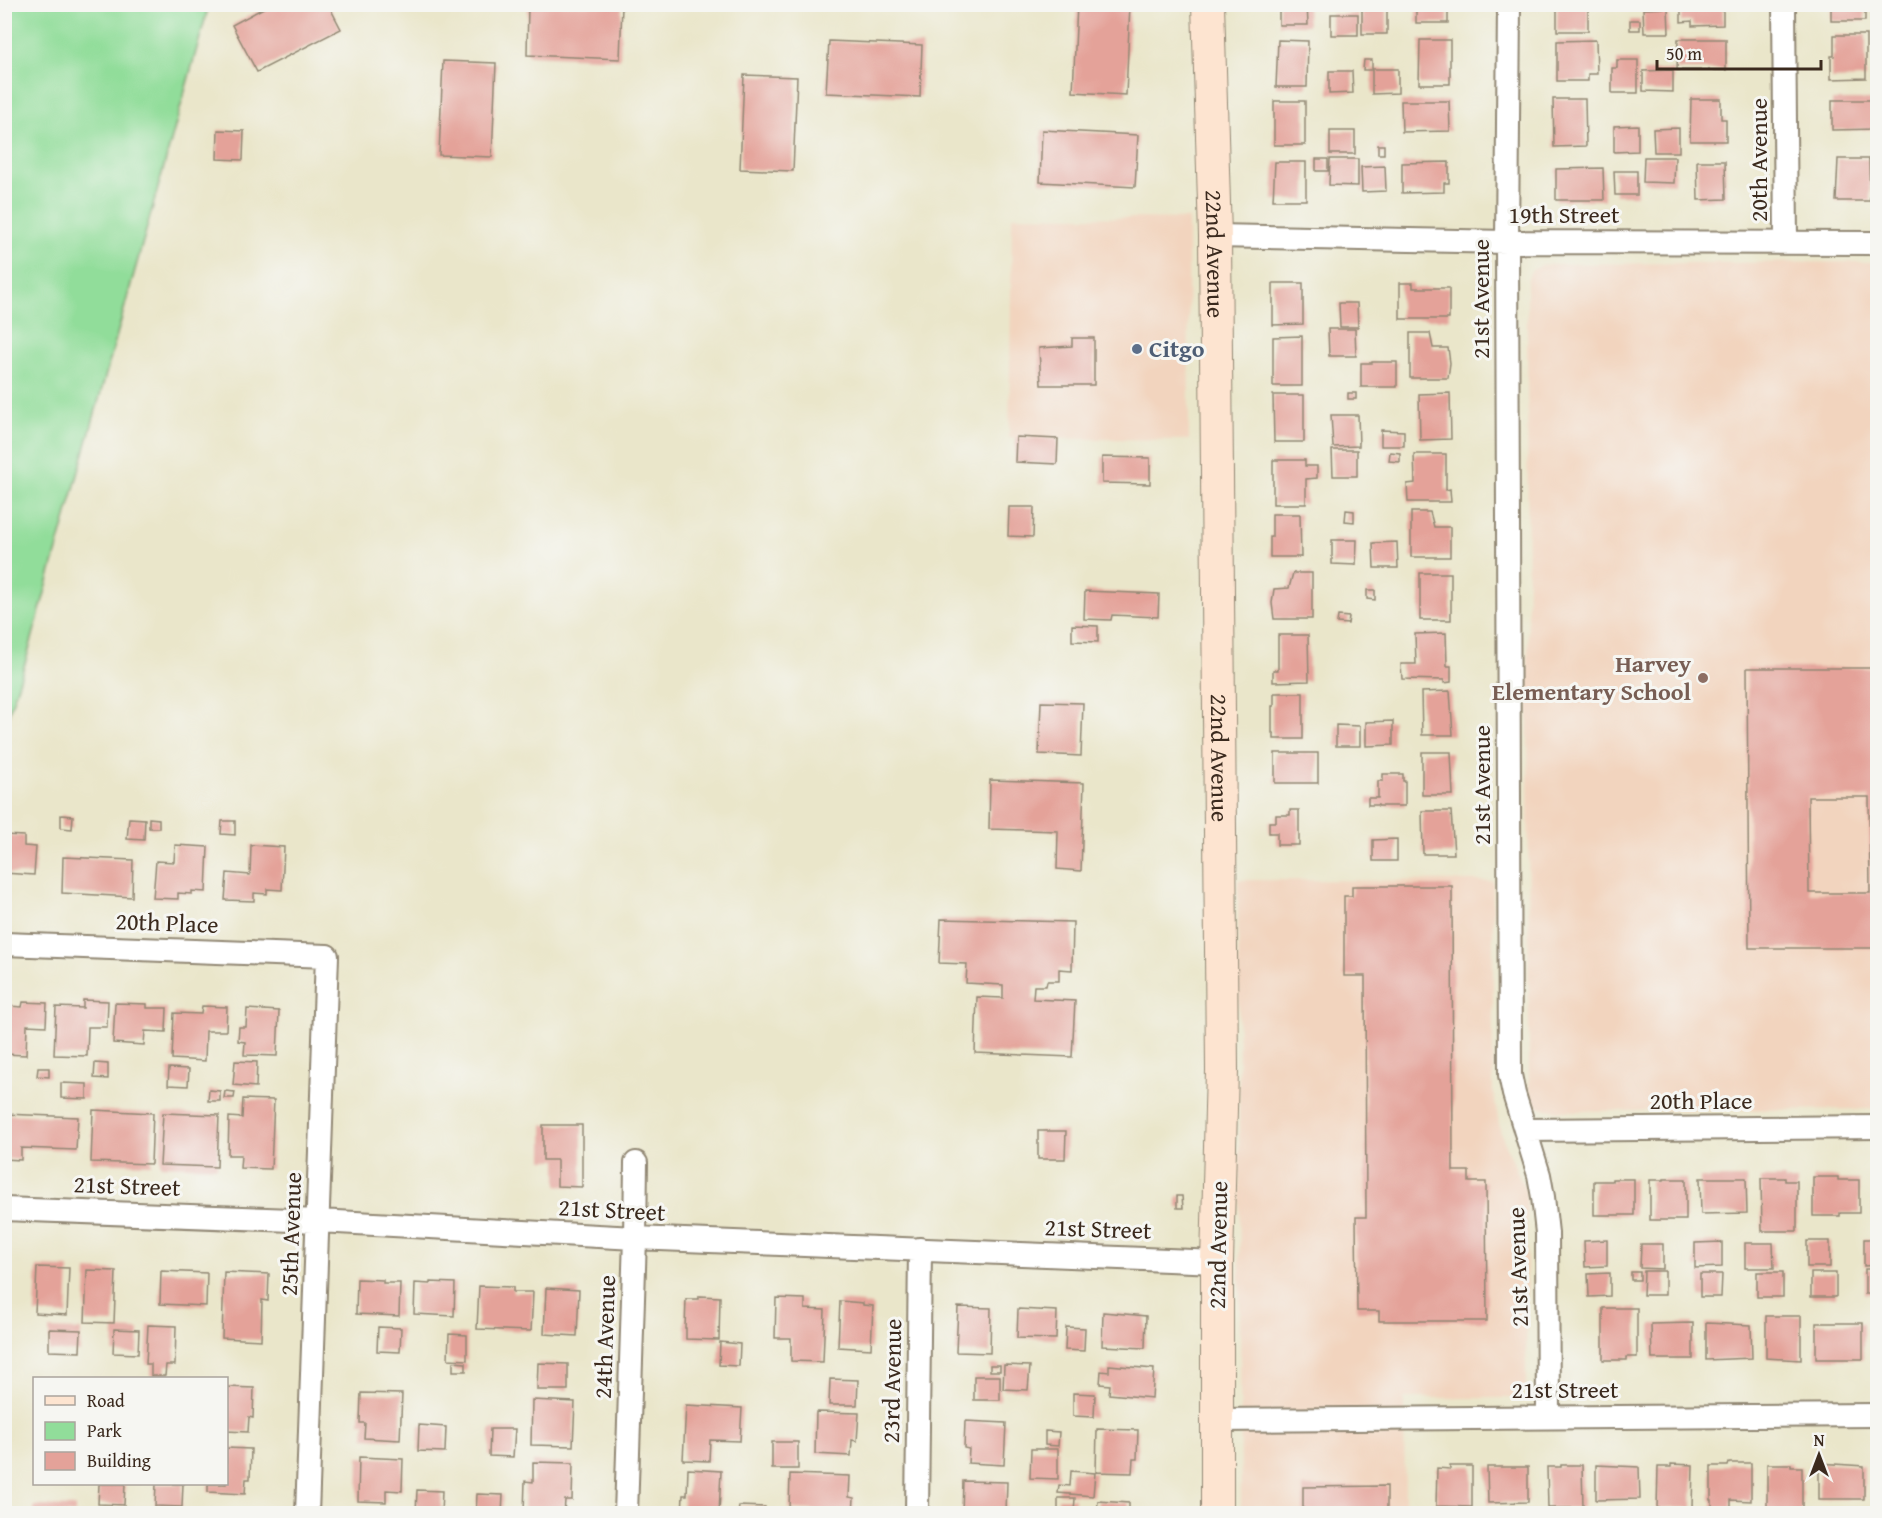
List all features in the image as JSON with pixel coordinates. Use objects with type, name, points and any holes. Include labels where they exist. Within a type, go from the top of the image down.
[{"type":"street","name":"22nd Avenue","points":[[1208,4],[1215,236],[1222,1070],[1217,1262],[1217,1514]]},
{"type":"street","name":"21st Avenue","points":[[1509,4],[1507,242],[1510,1075],[1539,1175],[1547,1233],[1548,1416]]},
{"type":"street","name":"20th Avenue","points":[[1784,4],[1786,242]]},
{"type":"street","name":"19th Street","points":[[1215,236],[1507,242],[1878,243]]},
{"type":"street","name":"20th Place","points":[[4,944],[327,956]]},
{"type":"street","name":"25th Avenue","points":[[307,1514],[327,956]]},
{"type":"street","name":"20th Place","points":[[1525,1130],[1878,1127]]},
{"type":"street","name":"24th Avenue","points":[[626,1514],[636,1163]]},
{"type":"street","name":"21st Street","points":[[4,1209],[1217,1262]]},
{"type":"street","name":"23rd Avenue","points":[[917,1514],[920,1249]]},
{"type":"street","name":"21st Street","points":[[1216,1420],[1878,1415]]},
{"type":"shaded area","points":[[1012,216],[1188,219],[1189,440],[1009,438]]},
{"type":"shaded area","name":"Harvey Elementary School","points":[[1877,262],[1877,1109],[1559,1111],[1546,1109],[1536,1105],[1530,1095],[1529,1075],[1527,281],[1531,271],[1549,264]]},
{"type":"shaded area","points":[[1238,880],[1493,881],[1493,1091],[1501,1134],[1526,1192],[1526,1384],[1523,1393],[1516,1398],[1404,1398],[1405,1513],[1241,1513]]},
{"type":"green space","points":[[5,4],[209,5],[27,657],[5,725]]},
{"type":"building","points":[[271,4],[328,4],[341,29],[257,72],[232,25]]},
{"type":"building","points":[[528,4],[622,6],[620,59],[527,55]]},
{"type":"building","points":[[1077,4],[1130,4],[1126,95],[1073,92]]},
{"type":"building","points":[[1279,4],[1307,4],[1308,25],[1279,25]]},
{"type":"building","points":[[1416,4],[1448,4],[1448,23],[1416,23]]},
{"type":"building","points":[[1557,4],[1588,4],[1588,31],[1557,31]]},
{"type":"building","points":[[1681,4],[1723,4],[1723,25],[1692,26],[1692,21],[1681,22]]},
{"type":"building","points":[[1831,4],[1865,4],[1865,21],[1831,21]]},
{"type":"building","points":[[1362,8],[1387,8],[1387,34],[1362,34]]},
{"type":"building","points":[[1668,8],[1669,33],[1644,33],[1643,9]]},
{"type":"building","points":[[1331,14],[1358,14],[1358,35],[1331,35]]},
{"type":"building","points":[[1630,20],[1640,20],[1640,30],[1630,30]]},
{"type":"building","points":[[1834,35],[1866,35],[1866,78],[1831,79]]},
{"type":"building","points":[[1678,39],[1726,39],[1726,70],[1677,70]]},
{"type":"building","points":[[1278,40],[1308,41],[1307,87],[1276,87]]},
{"type":"building","points":[[1420,40],[1450,40],[1450,84],[1419,84]]},
{"type":"building","points":[[1596,40],[1597,74],[1588,74],[1588,81],[1557,81],[1557,41]]},
{"type":"building","points":[[829,41],[922,45],[920,97],[826,93]]},
{"type":"building","points":[[1364,60],[1372,60],[1372,70],[1363,70]]},
{"type":"building","points":[[1617,60],[1638,60],[1638,93],[1612,93],[1612,68],[1617,68]]},
{"type":"building","points":[[443,61],[496,63],[492,157],[439,155]]},
{"type":"building","points":[[1372,69],[1398,69],[1398,93],[1372,94]]},
{"type":"building","points":[[1673,70],[1673,92],[1643,91],[1643,71]]},
{"type":"building","points":[[1329,71],[1352,71],[1353,93],[1329,94]]},
{"type":"building","points":[[744,75],[797,77],[793,171],[740,169]]},
{"type":"building","points":[[1553,99],[1585,99],[1586,146],[1554,147]]},
{"type":"building","points":[[1691,99],[1721,99],[1721,119],[1726,119],[1726,141],[1690,141]]},
{"type":"building","points":[[1832,100],[1878,100],[1878,129],[1832,130]]},
{"type":"building","points":[[1274,101],[1305,101],[1305,145],[1274,145]]},
{"type":"building","points":[[1401,101],[1449,101],[1450,131],[1402,132]]},
{"type":"building","points":[[1638,125],[1638,151],[1614,152],[1614,126]]},
{"type":"building","points":[[1679,128],[1679,152],[1654,152],[1653,129]]},
{"type":"building","points":[[218,130],[244,131],[243,160],[217,159]]},
{"type":"building","points":[[1042,130],[1138,135],[1135,187],[1040,182]]},
{"type":"building","points":[[1330,131],[1355,131],[1355,154],[1330,154]]},
{"type":"building","points":[[1378,145],[1384,145],[1384,154],[1378,154]]},
{"type":"building","points":[[1644,157],[1675,157],[1674,183],[1643,182]]},
{"type":"building","points":[[1316,159],[1328,159],[1328,171],[1316,171]]},
{"type":"building","points":[[1330,159],[1358,159],[1358,186],[1329,185]]},
{"type":"building","points":[[1838,159],[1869,159],[1870,201],[1836,201]]},
{"type":"building","points":[[1697,161],[1725,161],[1726,199],[1698,200]]},
{"type":"building","points":[[1275,162],[1306,162],[1306,200],[1273,200]]},
{"type":"building","points":[[1449,162],[1449,183],[1444,183],[1444,192],[1402,193],[1402,163]]},
{"type":"building","points":[[1385,166],[1386,191],[1362,192],[1361,167]]},
{"type":"building","points":[[1603,168],[1604,200],[1556,200],[1556,169]]},
{"type":"building","points":[[1614,171],[1637,171],[1637,195],[1615,195]]},
{"type":"building","points":[[1273,283],[1303,283],[1303,324],[1273,325]]},
{"type":"building","points":[[1400,283],[1413,283],[1413,288],[1449,288],[1449,319],[1400,319]]},
{"type":"building","points":[[1339,303],[1357,303],[1358,327],[1340,327]]},
{"type":"building","points":[[1328,329],[1355,329],[1356,356],[1329,356]]},
{"type":"building","points":[[1410,333],[1430,333],[1433,348],[1448,348],[1450,363],[1448,378],[1410,378]]},
{"type":"building","points":[[1302,336],[1302,386],[1273,386],[1273,337]]},
{"type":"building","points":[[1072,338],[1094,338],[1094,385],[1041,385],[1039,348],[1072,346]]},
{"type":"building","points":[[1397,362],[1397,387],[1361,387],[1361,363]]},
{"type":"building","points":[[1348,393],[1356,393],[1356,399],[1348,399]]},
{"type":"building","points":[[1450,393],[1451,439],[1420,440],[1419,394]]},
{"type":"building","points":[[1273,395],[1304,395],[1304,442],[1274,442]]},
{"type":"building","points":[[1331,415],[1358,415],[1359,446],[1333,447]]},
{"type":"building","points":[[1381,430],[1404,431],[1404,446],[1381,446]]},
{"type":"building","points":[[1016,437],[1058,439],[1057,464],[1015,462]]},
{"type":"building","points":[[1332,450],[1357,450],[1357,476],[1333,476]]},
{"type":"building","points":[[1390,452],[1400,453],[1400,462],[1389,461]]},
{"type":"building","points":[[1414,454],[1446,454],[1446,490],[1450,489],[1451,502],[1408,502],[1407,484],[1415,483]]},
{"type":"building","points":[[1102,457],[1150,458],[1150,484],[1102,483]]},
{"type":"building","points":[[1273,460],[1305,460],[1305,466],[1317,466],[1317,478],[1306,479],[1306,504],[1273,504]]},
{"type":"building","points":[[1009,507],[1034,507],[1033,537],[1008,536]]},
{"type":"building","points":[[1346,510],[1354,511],[1354,522],[1345,521]]},
{"type":"building","points":[[1411,512],[1430,512],[1434,527],[1450,527],[1450,557],[1411,557]]},
{"type":"building","points":[[1272,514],[1300,514],[1301,557],[1270,557]]},
{"type":"building","points":[[1332,540],[1357,540],[1356,565],[1332,564]]},
{"type":"building","points":[[1397,542],[1398,568],[1374,568],[1373,543]]},
{"type":"building","points":[[1293,573],[1312,573],[1312,619],[1274,619],[1272,603],[1274,589],[1289,588]]},
{"type":"building","points":[[1420,573],[1451,573],[1451,620],[1420,620]]},
{"type":"building","points":[[1367,590],[1375,590],[1375,600],[1367,599]]},
{"type":"building","points":[[1085,591],[1159,594],[1158,617],[1112,615],[1111,620],[1084,619]]},
{"type":"building","points":[[1338,616],[1349,617],[1348,624],[1337,623]]},
{"type":"building","points":[[1072,625],[1098,626],[1098,642],[1072,641]]},
{"type":"building","points":[[1446,633],[1447,666],[1451,666],[1451,682],[1402,679],[1401,664],[1416,664],[1415,634]]},
{"type":"building","points":[[1278,635],[1308,635],[1309,681],[1273,682],[1273,670],[1278,670]]},
{"type":"building","name":"Harvey Elementary School","points":[[1747,668],[1878,668],[1878,948],[1749,948]],"holes":[[[1808,797],[1869,797],[1870,893],[1809,893]]]},
{"type":"building","points":[[1450,691],[1453,735],[1422,735],[1421,692]]},
{"type":"building","points":[[1274,693],[1303,693],[1303,739],[1274,739],[1272,706],[1274,706]]},
{"type":"building","points":[[1041,702],[1083,703],[1081,756],[1039,754]]},
{"type":"building","points":[[1393,721],[1393,745],[1366,746],[1366,722]]},
{"type":"building","points":[[1336,725],[1360,726],[1360,746],[1336,746]]},
{"type":"building","points":[[1422,752],[1451,752],[1453,795],[1422,795]]},
{"type":"building","points":[[1275,753],[1318,753],[1318,783],[1275,783]]},
{"type":"building","points":[[1383,774],[1403,774],[1405,806],[1368,805],[1368,798],[1378,798],[1378,781],[1383,781]]},
{"type":"building","points":[[990,780],[1084,783],[1081,871],[1057,869],[1058,831],[989,829]]},
{"type":"building","points":[[1290,810],[1299,810],[1299,845],[1277,845],[1277,833],[1269,833],[1269,822],[1276,822],[1276,815],[1290,815]]},
{"type":"building","points":[[1422,811],[1451,811],[1454,854],[1423,854]]},
{"type":"building","points":[[61,815],[73,816],[72,829],[61,828]]},
{"type":"building","points":[[129,818],[145,819],[144,840],[127,839]]},
{"type":"building","points":[[149,818],[159,819],[159,828],[149,828]]},
{"type":"building","points":[[222,821],[235,821],[235,835],[221,834]]},
{"type":"building","points":[[4,835],[24,836],[24,846],[36,847],[34,875],[4,873]]},
{"type":"building","points":[[1397,839],[1397,861],[1373,861],[1373,840]]},
{"type":"building","points":[[175,845],[208,847],[206,892],[178,893],[178,899],[153,898],[156,861],[174,862]]},
{"type":"building","points":[[251,845],[284,847],[282,890],[267,889],[267,894],[254,893],[254,901],[225,900],[227,873],[250,875]]},
{"type":"building","points":[[63,857],[133,860],[132,897],[62,893]]},
{"type":"building","points":[[1352,886],[1452,886],[1453,1171],[1469,1171],[1469,1182],[1486,1182],[1487,1321],[1379,1321],[1379,1311],[1357,1311],[1356,1217],[1366,1217],[1365,976],[1344,976],[1344,896],[1352,896]]},
{"type":"building","points":[[941,919],[1073,922],[1072,970],[1059,969],[1059,981],[1047,981],[1046,986],[1034,986],[1033,999],[1075,1001],[1072,1057],[975,1053],[977,997],[1003,998],[1003,985],[966,983],[967,964],[939,963]]},
{"type":"building","points":[[83,1000],[108,1001],[107,1027],[88,1027],[87,1056],[54,1055],[56,1007],[83,1008]]},
{"type":"building","points":[[23,1002],[47,1003],[46,1026],[27,1025],[26,1055],[4,1054],[4,1009],[8,1009],[9,1006],[22,1007]]},
{"type":"building","points":[[115,1003],[147,1004],[147,1008],[167,1008],[166,1032],[145,1031],[144,1045],[113,1043]]},
{"type":"building","points":[[202,1006],[227,1007],[226,1031],[206,1031],[205,1061],[172,1059],[174,1013],[201,1014]]},
{"type":"building","points":[[247,1009],[279,1011],[277,1056],[244,1055],[245,1042],[238,1041],[239,1027],[246,1027]]},
{"type":"building","points":[[235,1061],[257,1062],[256,1087],[233,1085]]},
{"type":"building","points":[[95,1063],[108,1064],[108,1079],[94,1078]]},
{"type":"building","points":[[38,1068],[49,1068],[49,1077],[37,1076]]},
{"type":"building","points":[[169,1068],[189,1069],[188,1086],[168,1085]]},
{"type":"building","points":[[61,1083],[87,1084],[87,1099],[61,1098]]},
{"type":"building","points":[[209,1090],[220,1091],[220,1101],[208,1101]]},
{"type":"building","points":[[225,1091],[235,1092],[234,1098],[224,1098]]},
{"type":"building","points":[[243,1099],[274,1100],[271,1169],[240,1168],[241,1155],[228,1155],[229,1117],[242,1118]]},
{"type":"building","points":[[93,1110],[153,1113],[151,1164],[91,1162]]},
{"type":"building","points":[[163,1113],[219,1115],[217,1167],[160,1165]]},
{"type":"building","points":[[4,1114],[78,1117],[76,1150],[21,1148],[21,1160],[4,1159]]},
{"type":"building","points":[[543,1125],[582,1125],[582,1187],[557,1186],[557,1160],[543,1160]]},
{"type":"building","points":[[1038,1131],[1066,1131],[1065,1159],[1038,1159]]},
{"type":"building","points":[[1813,1177],[1859,1180],[1859,1213],[1813,1216]]},
{"type":"building","points":[[1878,1177],[1878,1221],[1873,1221],[1873,1178]]},
{"type":"building","points":[[1700,1178],[1746,1178],[1747,1213],[1701,1214]]},
{"type":"building","points":[[1761,1178],[1785,1178],[1785,1181],[1797,1181],[1797,1231],[1762,1231]]},
{"type":"building","points":[[1612,1179],[1634,1179],[1634,1215],[1594,1215],[1594,1181],[1612,1181]]},
{"type":"building","points":[[1686,1179],[1686,1220],[1650,1220],[1650,1180]]},
{"type":"building","points":[[1177,1196],[1182,1196],[1183,1208],[1177,1208]]},
{"type":"building","points":[[1864,1239],[1878,1239],[1878,1265],[1864,1266]]},
{"type":"building","points":[[1607,1240],[1607,1266],[1585,1267],[1584,1241]]},
{"type":"building","points":[[1807,1241],[1830,1241],[1830,1267],[1807,1267]]},
{"type":"building","points":[[1722,1242],[1722,1267],[1695,1268],[1695,1243]]},
{"type":"building","points":[[1745,1243],[1773,1243],[1774,1268],[1745,1268]]},
{"type":"building","points":[[1641,1244],[1663,1244],[1663,1269],[1640,1268]]},
{"type":"building","points":[[37,1267],[69,1268],[67,1315],[35,1313]]},
{"type":"building","points":[[1865,1269],[1878,1269],[1878,1294],[1865,1294]]},
{"type":"building","points":[[87,1270],[116,1271],[114,1323],[85,1322]]},
{"type":"building","points":[[161,1271],[207,1273],[206,1306],[160,1304]]},
{"type":"building","points":[[1644,1271],[1665,1271],[1665,1295],[1643,1295]]},
{"type":"building","points":[[224,1272],[269,1274],[268,1301],[262,1300],[261,1340],[222,1338]]},
{"type":"building","points":[[1631,1272],[1640,1272],[1640,1280],[1631,1280]]},
{"type":"building","points":[[1757,1272],[1783,1272],[1783,1297],[1757,1297]]},
{"type":"building","points":[[1610,1273],[1610,1296],[1589,1297],[1588,1274]]},
{"type":"building","points":[[1811,1273],[1836,1273],[1836,1297],[1811,1297]]},
{"type":"building","points":[[1700,1274],[1722,1274],[1721,1297],[1700,1297]]},
{"type":"building","points":[[357,1279],[400,1283],[399,1316],[356,1314]]},
{"type":"building","points":[[430,1282],[455,1283],[454,1316],[414,1314],[415,1283],[430,1284]]},
{"type":"building","points":[[479,1286],[513,1287],[513,1292],[533,1292],[531,1331],[477,1329]]},
{"type":"building","points":[[546,1288],[579,1290],[577,1336],[544,1334]]},
{"type":"building","points":[[699,1296],[720,1297],[719,1340],[686,1339],[686,1299],[699,1299]]},
{"type":"building","points":[[776,1298],[805,1299],[805,1309],[825,1310],[823,1362],[791,1361],[791,1338],[775,1338]]},
{"type":"building","points":[[840,1301],[873,1306],[871,1349],[838,1347]]},
{"type":"building","points":[[958,1307],[991,1308],[990,1353],[956,1352]]},
{"type":"building","points":[[1603,1308],[1637,1308],[1637,1357],[1626,1357],[1626,1360],[1603,1360]]},
{"type":"building","points":[[1018,1309],[1057,1311],[1056,1339],[1017,1338]]},
{"type":"building","points":[[1103,1312],[1146,1316],[1145,1348],[1102,1346]]},
{"type":"building","points":[[1766,1316],[1801,1316],[1801,1360],[1766,1358]]},
{"type":"building","points":[[1693,1323],[1693,1359],[1652,1359],[1651,1324]]},
{"type":"building","points":[[1706,1323],[1751,1325],[1752,1358],[1706,1360]]},
{"type":"building","points":[[1816,1323],[1863,1323],[1863,1359],[1816,1359]]},
{"type":"building","points":[[148,1325],[176,1326],[175,1365],[166,1365],[165,1376],[151,1376],[151,1364],[146,1364]]},
{"type":"building","points":[[378,1327],[401,1328],[400,1352],[377,1351]]},
{"type":"building","points":[[1066,1327],[1085,1328],[1084,1351],[1065,1350]]},
{"type":"building","points":[[49,1329],[81,1330],[80,1352],[49,1351]]},
{"type":"building","points":[[114,1329],[139,1330],[138,1354],[113,1353]]},
{"type":"building","points":[[449,1334],[467,1335],[467,1360],[448,1359]]},
{"type":"building","points":[[720,1342],[740,1344],[739,1366],[719,1365]]},
{"type":"building","points":[[453,1362],[466,1363],[466,1371],[453,1371]]},
{"type":"building","points":[[538,1363],[568,1364],[568,1390],[537,1390]]},
{"type":"building","points":[[990,1365],[1000,1365],[1000,1371],[990,1371]]},
{"type":"building","points":[[1004,1365],[1030,1366],[1028,1390],[1003,1389]]},
{"type":"building","points":[[1109,1365],[1154,1369],[1152,1398],[1109,1394],[1110,1385],[1100,1384],[1101,1371],[1109,1372]]},
{"type":"building","points":[[974,1376],[1000,1376],[1000,1400],[974,1400]]},
{"type":"building","points":[[830,1379],[858,1380],[857,1405],[829,1405]]},
{"type":"building","points":[[228,1387],[254,1388],[253,1418],[249,1417],[248,1432],[228,1431]]},
{"type":"building","points":[[361,1393],[402,1394],[400,1440],[364,1438],[365,1423],[360,1423]]},
{"type":"building","points":[[1073,1393],[1095,1394],[1094,1417],[1073,1416]]},
{"type":"building","points":[[532,1400],[575,1402],[573,1446],[531,1445]]},
{"type":"building","points":[[686,1405],[742,1408],[740,1441],[710,1440],[709,1461],[683,1460]]},
{"type":"building","points":[[816,1412],[859,1413],[857,1441],[852,1440],[851,1456],[815,1454]]},
{"type":"building","points":[[965,1421],[1006,1423],[1004,1465],[968,1463],[969,1449],[964,1448]]},
{"type":"building","points":[[419,1425],[446,1427],[445,1452],[418,1451]]},
{"type":"building","points":[[490,1429],[515,1429],[513,1457],[489,1456]]},
{"type":"building","points":[[1097,1429],[1138,1430],[1137,1459],[1133,1459],[1132,1473],[1096,1472]]},
{"type":"building","points":[[1045,1431],[1059,1432],[1058,1446],[1045,1445]]},
{"type":"building","points":[[772,1442],[798,1442],[798,1469],[772,1469]]},
{"type":"building","points":[[228,1448],[251,1449],[250,1479],[246,1479],[245,1494],[208,1492],[208,1485],[228,1485]]},
{"type":"building","points":[[1031,1449],[1058,1449],[1058,1479],[1030,1478]]},
{"type":"building","points":[[359,1457],[403,1459],[402,1491],[386,1490],[386,1502],[358,1501]]},
{"type":"building","points":[[533,1462],[573,1463],[572,1500],[565,1500],[564,1514],[524,1512],[525,1481],[533,1482]]},
{"type":"building","points":[[1729,1463],[1751,1463],[1751,1501],[1731,1500],[1731,1508],[1712,1508],[1711,1466],[1728,1466]]},
{"type":"building","points":[[1819,1463],[1864,1466],[1864,1499],[1819,1499]]},
{"type":"building","points":[[1671,1464],[1693,1465],[1692,1508],[1657,1508],[1658,1467],[1671,1467]]},
{"type":"building","points":[[1767,1464],[1791,1464],[1791,1467],[1802,1467],[1802,1514],[1767,1514]]},
{"type":"building","points":[[1561,1465],[1582,1465],[1583,1508],[1548,1508],[1547,1467],[1561,1467]]},
{"type":"building","points":[[1596,1465],[1639,1467],[1640,1499],[1596,1500]]},
{"type":"building","points":[[1450,1466],[1472,1466],[1472,1507],[1436,1506],[1437,1468],[1450,1469]]},
{"type":"building","points":[[1487,1467],[1528,1467],[1528,1502],[1488,1503]]},
{"type":"building","points":[[688,1469],[721,1471],[719,1514],[682,1514],[683,1495],[687,1495]]},
{"type":"building","points":[[1071,1471],[1095,1473],[1093,1496],[1058,1493],[1059,1485],[1070,1486]]},
{"type":"building","points":[[790,1474],[850,1476],[849,1497],[854,1498],[853,1514],[825,1514],[825,1511],[789,1509]]},
{"type":"building","points":[[963,1481],[1007,1482],[1006,1513],[962,1514]]},
{"type":"building","points":[[99,1485],[125,1485],[124,1505],[98,1504]]},
{"type":"building","points":[[156,1485],[183,1485],[182,1507],[155,1506]]},
{"type":"building","points":[[1387,1486],[1387,1514],[1303,1514],[1303,1487]]},
{"type":"building","points":[[417,1490],[442,1491],[441,1514],[416,1514]]},
{"type":"building","points":[[477,1494],[503,1495],[502,1514],[476,1514]]},
{"type":"building","points":[[1058,1498],[1075,1498],[1074,1513],[1058,1512]]},
{"type":"building","points":[[1098,1501],[1129,1503],[1129,1514],[1097,1514]]},
{"type":"building","points":[[34,1506],[75,1507],[75,1514],[34,1514]]},
{"type":"building","points":[[739,1506],[765,1507],[765,1514],[738,1514]]},
{"type":"place","name":"Citgo","points":[[1137,349]]},
{"type":"place","name":"Harvey Elementary School","points":[[1703,678]]}]
